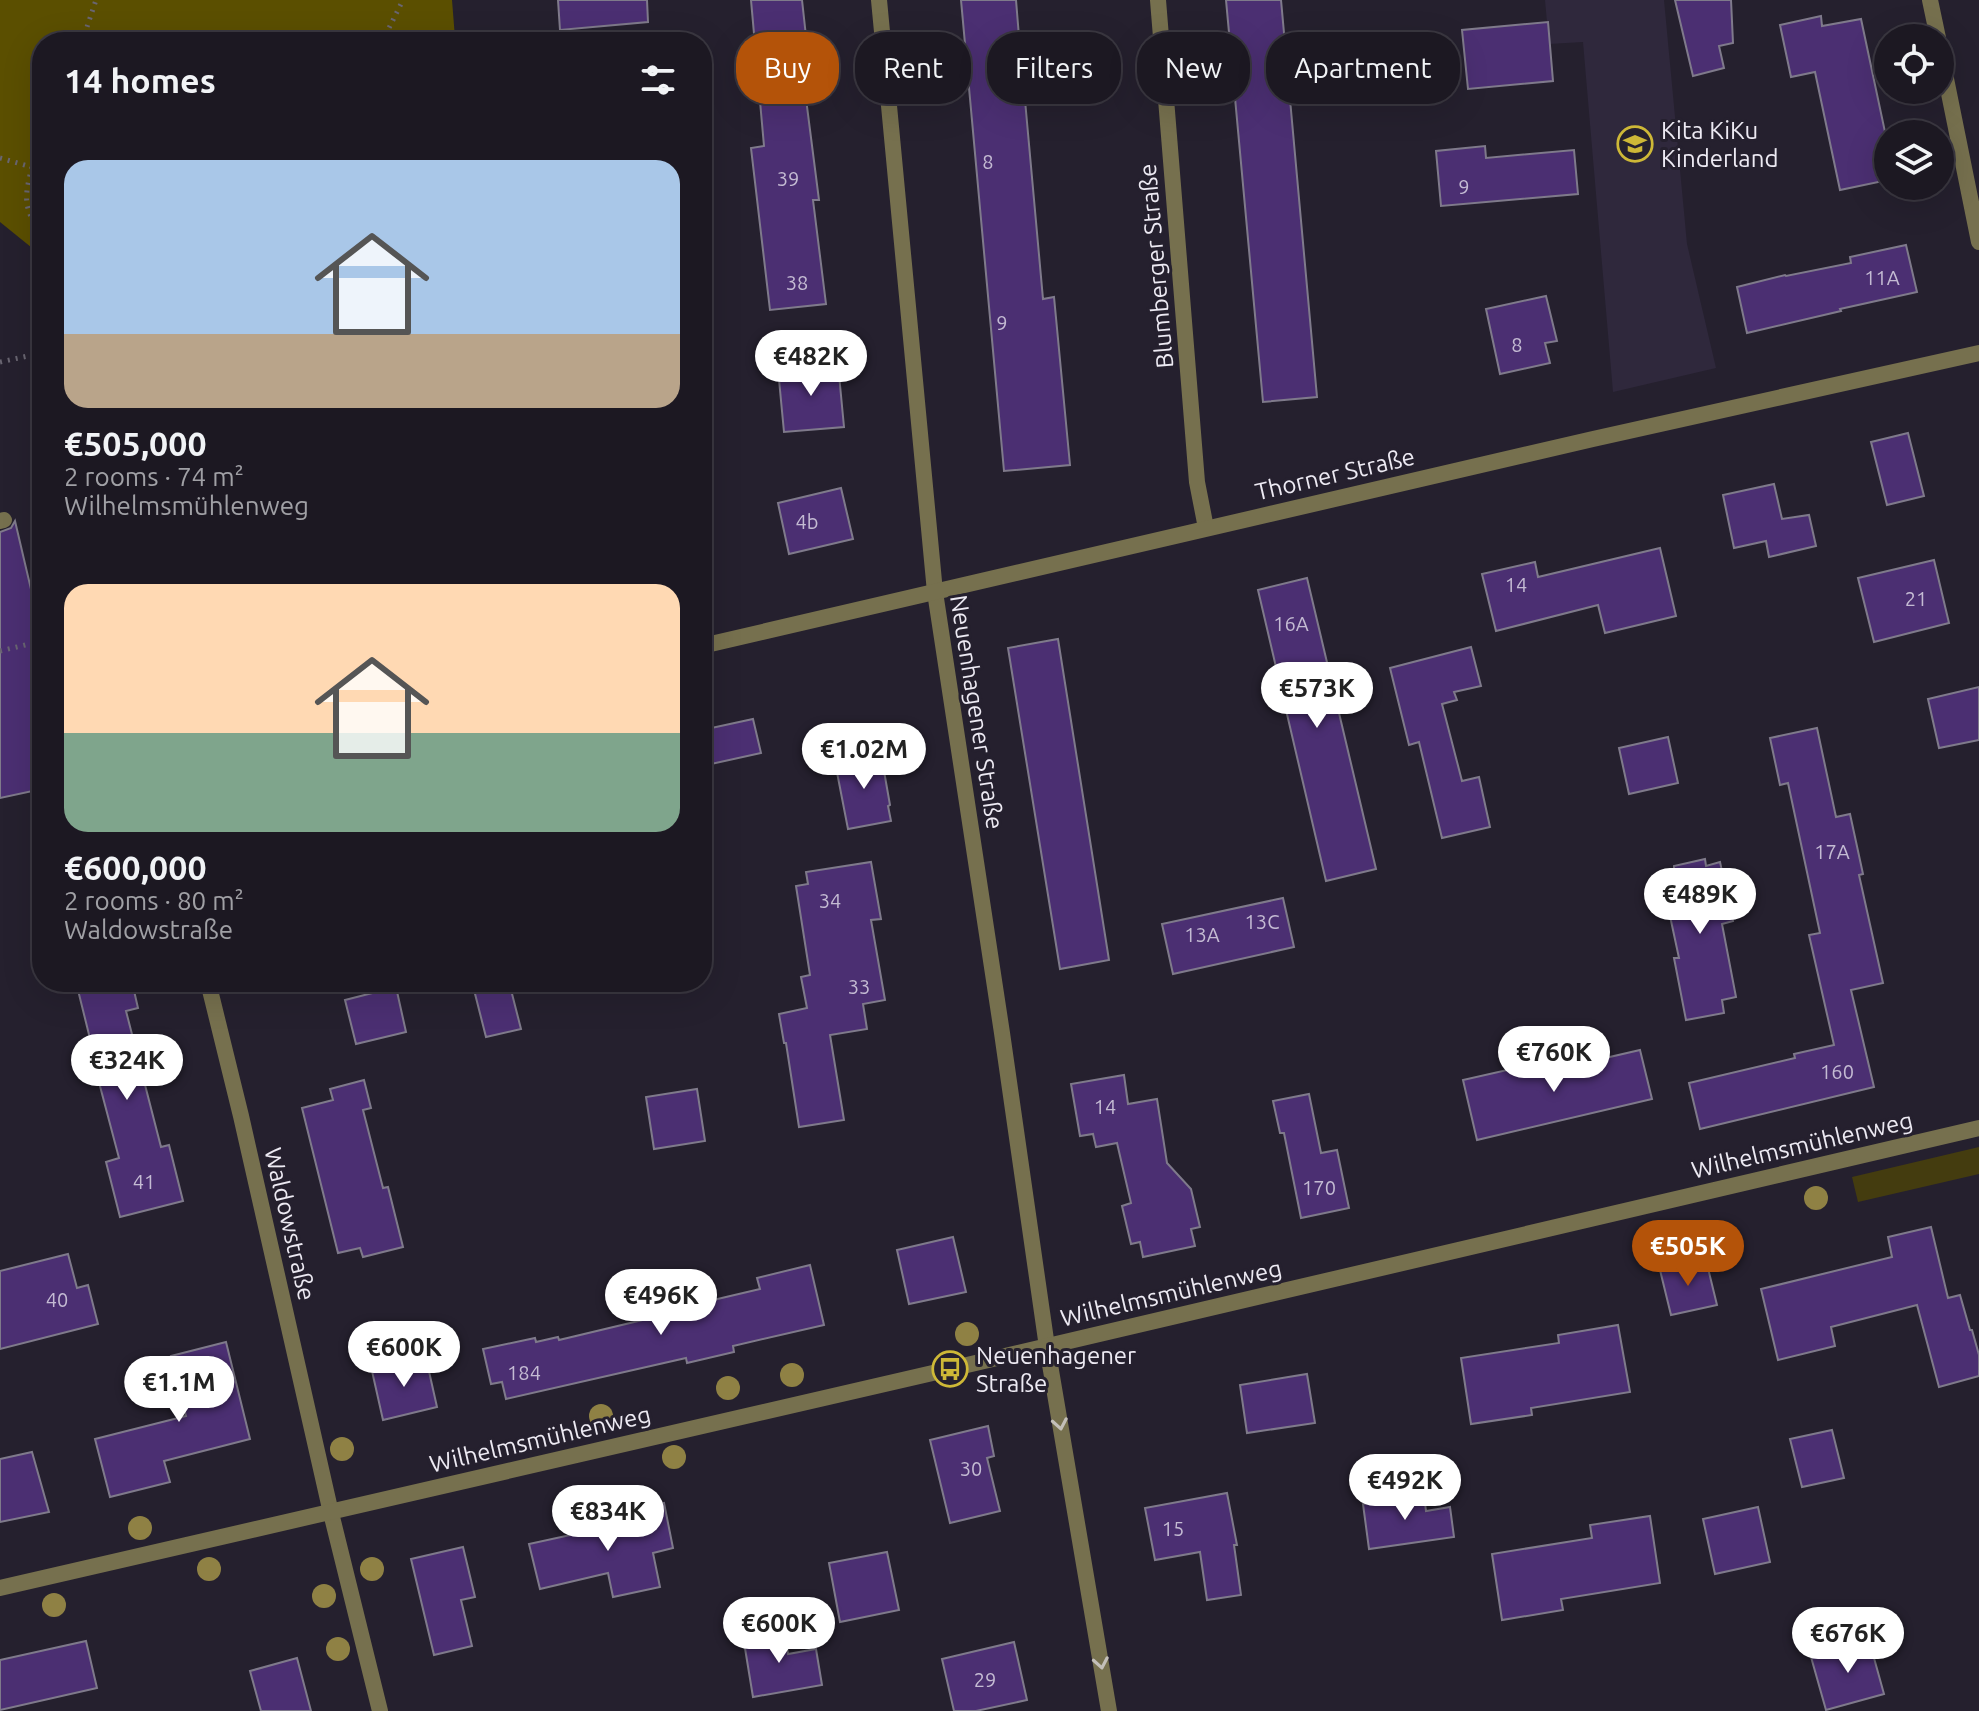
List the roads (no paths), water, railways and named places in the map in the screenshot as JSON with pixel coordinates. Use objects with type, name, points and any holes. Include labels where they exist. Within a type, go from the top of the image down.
[{"type":"street","name":"Neuenhagener Straße","points":[[879,0],[935,592],[1047,1347],[1109,1711]]},
{"type":"street","name":"Blumberger Straße","points":[[1158,0],[1196,467],[1206,528]]},
{"type":"street","points":[[1930,0],[1935,24]]},
{"type":"street","points":[[1951,104],[1979,242]]},
{"type":"street","name":"Thorner Straße","points":[[712,644],[1593,439],[1979,353]]},
{"type":"street","name":"Waldowstraße","points":[[210,992],[380,1711]]},
{"type":"street","name":"Wilhelmsmühlenweg","points":[[0,1588],[1979,1128]]},
{"type":"place","name":"Kita KiKu Kinderland","points":[[1635,144]]},
{"type":"place","name":"Neuenhagener Straße","points":[[950,1369]]}]
